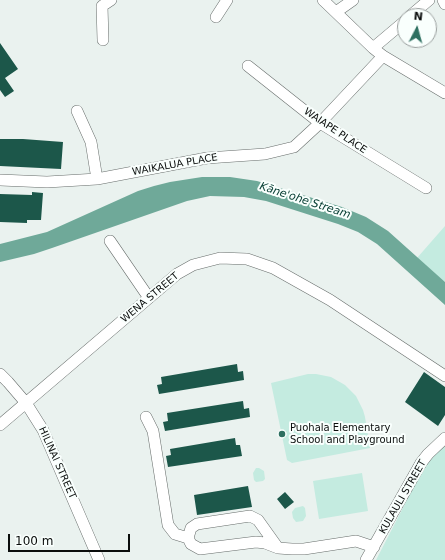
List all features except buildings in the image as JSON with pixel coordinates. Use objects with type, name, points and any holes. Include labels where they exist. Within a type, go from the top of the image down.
[{"type":"street","points":[[103,40],[102,6],[111,0]]},
{"type":"street","points":[[216,17],[228,0]]},
{"type":"street","points":[[323,0],[383,56],[445,93]]},
{"type":"street","points":[[336,12],[353,0]]},
{"type":"street","points":[[420,8],[429,0]]},
{"type":"street","points":[[443,0],[445,4]]},
{"type":"street","points":[[373,48],[397,28]]},
{"type":"street","name":"WAIKALUA PLACE","points":[[0,180],[48,182],[97,179],[207,158],[265,154],[294,146],[320,123],[383,56]]},
{"type":"street","name":"WAIAPE PLACE","points":[[248,66],[320,123],[426,188]]},
{"type":"street","points":[[77,111],[91,142],[97,179]]},
{"type":"street","points":[[110,241],[149,298]]},
{"type":"street","name":"WENA STREET","points":[[0,425],[177,274],[193,265],[216,258],[229,257],[252,260],[272,268],[330,300],[445,376]]},
{"type":"street","name":"HILINAI STREET","points":[[0,374],[26,403],[43,430],[99,560]]},
{"type":"street","points":[[146,417],[151,424],[153,431],[168,525],[176,534],[188,538]]},
{"type":"street","name":"KULAULI STREET","points":[[366,560],[421,463],[436,445],[445,438]]},
{"type":"street","points":[[278,548],[258,520],[250,516],[197,524],[191,528],[188,538],[191,544],[200,549],[256,542],[265,543],[278,548],[304,549],[356,541],[374,547]]},
{"type":"shaded area","points":[[445,226],[445,282],[417,258]]},
{"type":"shaded area","points":[[308,374],[331,377],[345,385],[356,396],[365,417],[370,448],[292,463],[287,460],[271,383]]},
{"type":"shaded area","points":[[445,445],[445,560],[376,560],[423,469],[436,453]]},
{"type":"shaded area","points":[[256,468],[264,471],[265,479],[263,481],[256,482],[254,480],[253,473]]},
{"type":"shaded area","points":[[362,473],[368,511],[319,519],[313,481]]},
{"type":"shaded area","points":[[303,506],[305,508],[306,516],[303,521],[296,522],[293,518],[292,512],[295,508]]},
{"type":"water","name":"Kāne'ohe Stream","points":[[202,177],[230,177],[257,181],[342,207],[366,217],[388,231],[445,282],[445,305],[377,244],[358,232],[266,201],[244,197],[210,196],[187,201],[34,254],[0,262],[0,244],[47,232],[138,191],[170,182]]},
{"type":"place","name":"Puohala Elementary School and Playground","points":[[282,434]]}]
